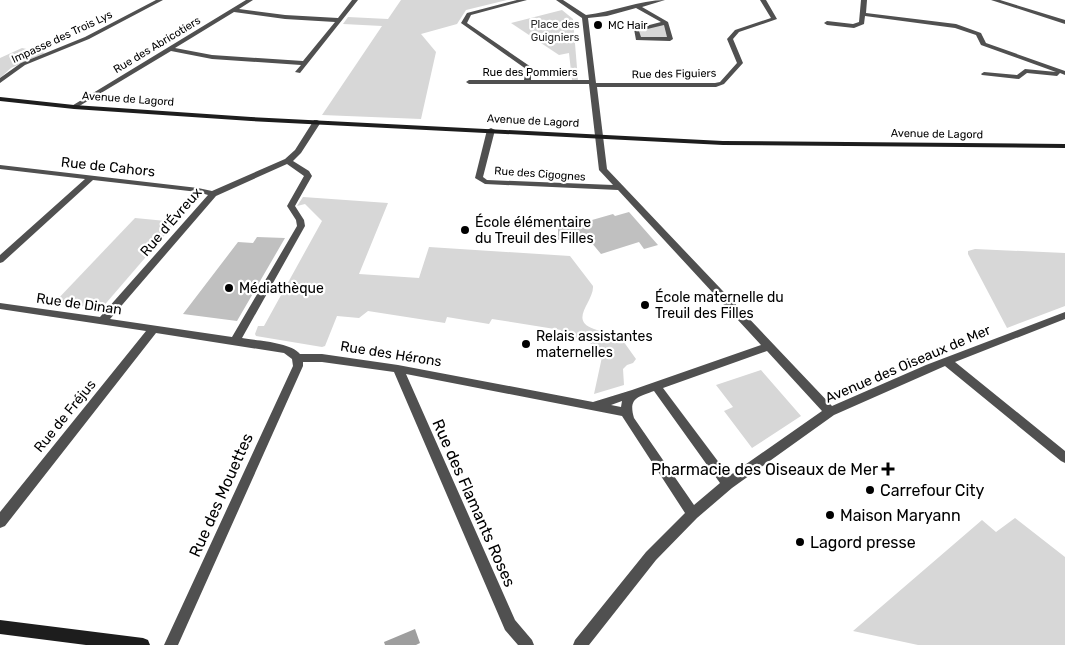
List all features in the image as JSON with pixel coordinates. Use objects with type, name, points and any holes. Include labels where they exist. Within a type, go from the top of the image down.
[{"type":"street","name":"Impasse des Trois Lys","points":[[0,81],[23,64],[86,38],[160,0]]},
{"type":"street","name":"Rue des Abricotiers","points":[[74,107],[250,0]]},
{"type":"street","points":[[298,72],[355,0]]},
{"type":"street","points":[[524,0],[470,14],[464,23],[528,68],[527,83]]},
{"type":"street","points":[[559,0],[585,17],[607,14],[662,0]]},
{"type":"street","name":"Rue des Figuiers","points":[[592,83],[722,83],[740,63],[730,39],[737,31],[774,19],[763,0]]},
{"type":"street","points":[[827,23],[854,26],[862,23],[864,0]]},
{"type":"street","points":[[994,0],[1065,22]]},
{"type":"street","points":[[627,4],[666,23],[670,39],[638,39],[636,30],[666,23]]},
{"type":"street","points":[[233,10],[284,17],[339,20]]},
{"type":"street","points":[[863,14],[956,26],[979,34],[983,44],[1065,74]]},
{"type":"street","name":"Rue des Cigognes","points":[[585,17],[603,170],[830,412]]},
{"type":"street","points":[[170,49],[212,57],[306,63]]},
{"type":"street","points":[[1013,55],[1025,72]]},
{"type":"street","points":[[984,74],[1019,77],[1025,72],[1065,74]]},
{"type":"street","name":"Rue des Pommiers","points":[[469,82],[592,83]]},
{"type":"street","name":"Avenue de Lagord","points":[[0,99],[74,107],[251,119],[723,143],[1065,146]]},
{"type":"street","name":"Rue d'Évreux","points":[[102,321],[213,194],[288,160],[298,151],[317,122]]},
{"type":"street","name":"Rue des Cigognes","points":[[491,130],[479,178],[485,182],[620,188]]},
{"type":"street","points":[[235,341],[301,226],[300,220],[291,206],[308,176],[288,160]]},
{"type":"street","name":"Rue de Cahors","points":[[0,167],[198,190],[213,194]]},
{"type":"street","points":[[0,260],[91,178]]},
{"type":"street","name":"Rue de Dinan","points":[[0,306],[154,328]]},
{"type":"street","name":"Avenue des Oiseaux de Mer","points":[[580,645],[651,556],[693,514],[728,484],[830,412],[947,362],[1065,315]]},
{"type":"street","name":"Rue des Hérons","points":[[154,328],[287,350],[297,358],[322,358],[398,370],[626,412]]},
{"type":"street","name":"Rue de Fréjus","points":[[0,522],[154,328]]},
{"type":"street","points":[[593,406],[768,347]]},
{"type":"street","name":"Rue des Mouettes","points":[[171,645],[298,366],[297,358]]},
{"type":"street","points":[[947,362],[1065,458]]},
{"type":"street","name":"Rue des Flamants Roses","points":[[398,370],[510,625],[527,645]]},
{"type":"street","points":[[656,386],[728,484]]},
{"type":"street","points":[[633,394],[627,400],[626,412],[628,419],[693,514]]},
{"type":"street","points":[[0,626],[143,645]]},
{"type":"green space","points":[[401,0],[507,0],[466,10],[457,24],[421,34],[436,52],[421,119],[322,115],[382,26],[343,24],[348,17],[388,19]]},
{"type":"green space","name":"Place des Guigniers","points":[[562,10],[573,19],[578,80],[572,80],[569,53],[559,55],[511,23]]},
{"type":"green space","points":[[666,23],[670,39],[638,39],[636,30]]},
{"type":"green space","points":[[22,48],[45,53],[11,68],[0,78],[0,58]]},
{"type":"green space","points":[[303,197],[388,203],[359,274],[419,278],[429,247],[570,256],[593,286],[584,310],[583,321],[600,331],[616,331],[636,359],[623,369],[624,385],[594,394],[602,357],[597,351],[598,346],[592,345],[587,340],[560,335],[561,330],[492,319],[489,324],[447,317],[445,323],[368,311],[359,318],[337,316],[325,346],[322,347],[256,336],[258,326],[264,326],[322,221],[305,204],[297,206]]},
{"type":"green space","points":[[135,218],[176,222],[101,309],[55,302]]},
{"type":"green space","points":[[975,249],[1065,253],[1065,306],[1007,328],[968,254],[968,251]]},
{"type":"green space","points":[[761,370],[801,416],[752,448],[724,411],[733,407],[716,385]]},
{"type":"green space","points":[[1015,518],[1065,557],[1065,645],[918,645],[853,631],[982,520],[996,532]]},
{"type":"shaded area","points":[[415,629],[420,643],[416,645],[385,645],[384,642]]},
{"type":"building","points":[[629,212],[658,245],[644,249],[639,242],[601,254],[591,242],[558,240],[558,225],[571,226],[613,214],[615,216]]},
{"type":"building","name":"Médiathèque","points":[[257,237],[285,238],[237,321],[183,314],[238,242],[253,243]]},
{"type":"place","name":"MC Hair","points":[[598,25]]},
{"type":"place","name":"École élémentaire du Treuil des Filles","points":[[465,230]]},
{"type":"place","name":"Médiathèque","points":[[229,288]]},
{"type":"place","name":"École maternelle du Treuil des Filles","points":[[645,305]]},
{"type":"place","name":"Relais assistantes maternelles","points":[[526,344]]},
{"type":"place","name":"Pharmacie des Oiseaux de Mer","points":[[888,469]]},
{"type":"place","name":"Carrefour City","points":[[870,490]]},
{"type":"place","name":"Maison Maryann","points":[[830,515]]},
{"type":"place","name":"Lagord presse","points":[[800,542]]}]
